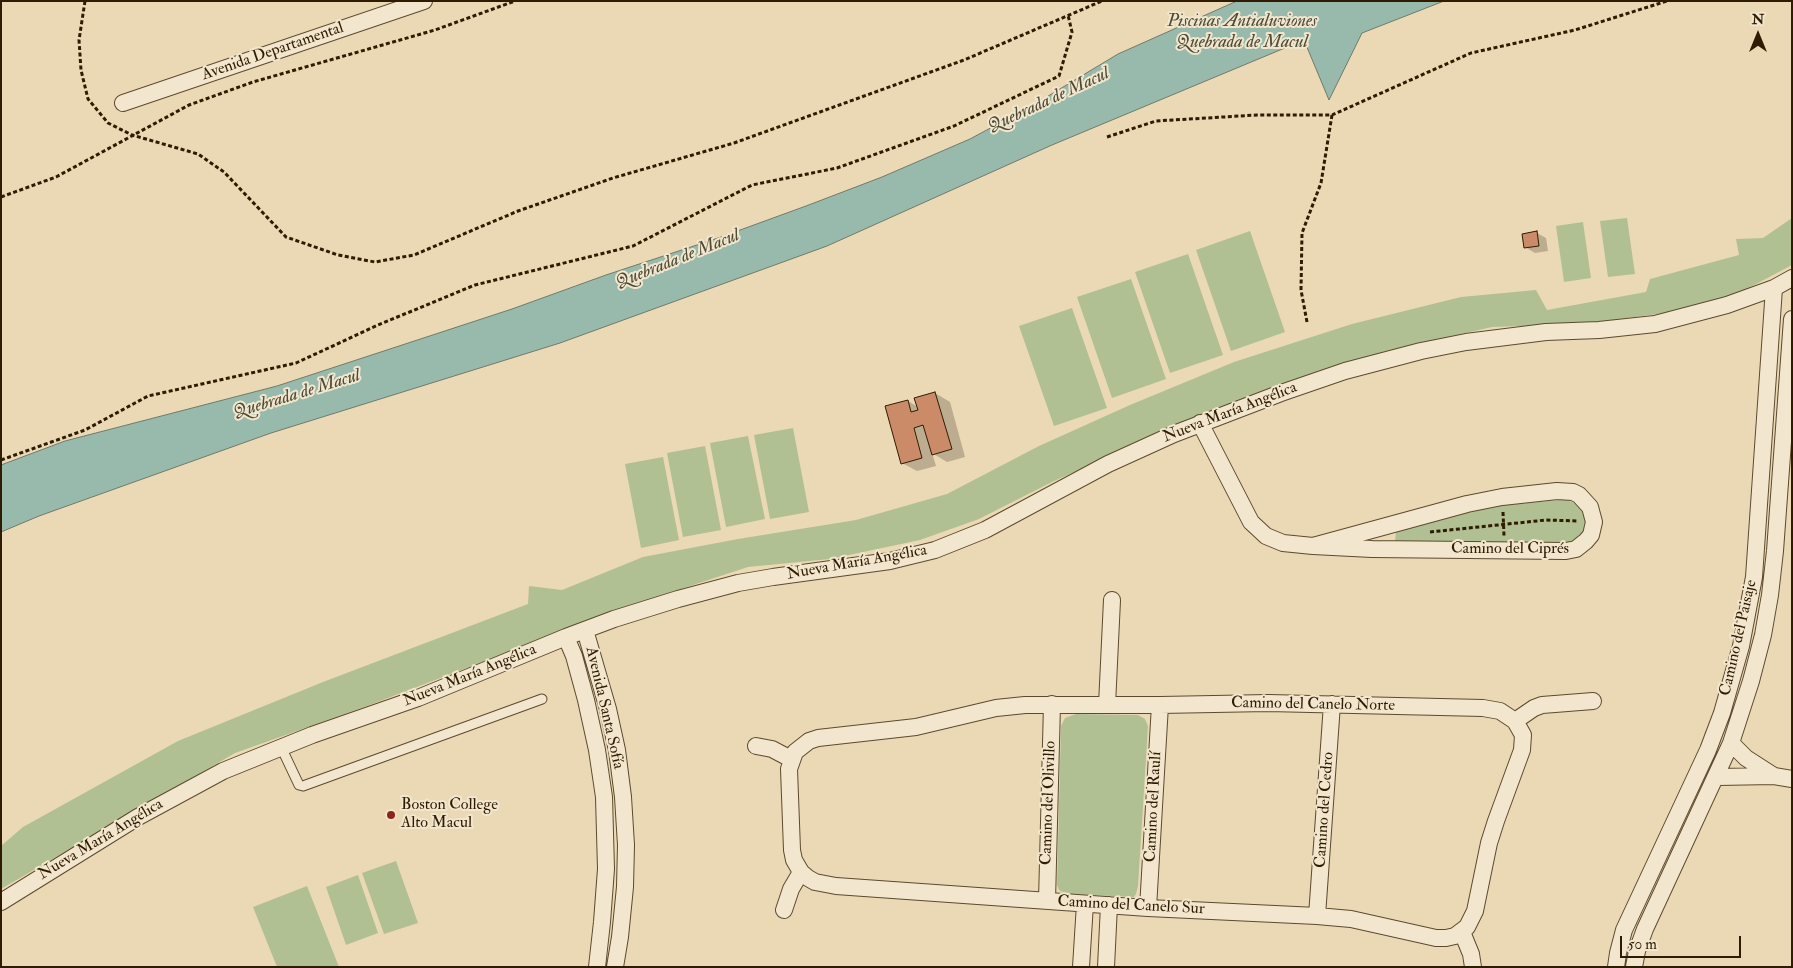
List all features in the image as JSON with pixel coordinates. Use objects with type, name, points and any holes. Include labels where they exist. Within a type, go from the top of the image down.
[{"type":"street","name":"Avenida Departamental","points":[[122,103],[424,1]]},
{"type":"street","name":"Nueva María Angélica","points":[[1,902],[162,803],[223,771],[281,747],[418,698],[585,630],[678,599],[738,584],[773,577],[890,561],[936,550],[985,530],[1108,464],[1146,446],[1200,423],[1316,380],[1421,351],[1466,342],[1546,332],[1630,328],[1655,324],[1727,305],[1774,288],[1792,278]]},
{"type":"street","name":"Camino del Paisaje","points":[[1616,967],[1624,930],[1708,750],[1722,713],[1741,646],[1754,577],[1774,288]]},
{"type":"street","name":"Camino del Paisaje","points":[[1634,967],[1637,951],[1645,929],[1717,777],[1731,743],[1757,656],[1771,588],[1792,319]]},
{"type":"street","name":"Camino del Ciprés","points":[[1200,423],[1239,499],[1256,527],[1274,540],[1313,546],[1372,549],[1548,552],[1576,549],[1591,535],[1594,522],[1590,506],[1585,500],[1573,492],[1557,491],[1502,497],[1445,509],[1313,546]]},
{"type":"street","points":[[1108,705],[1112,600]]},
{"type":"street","name":"Avenida Santa Sofía","points":[[585,630],[608,709],[617,750],[623,797],[626,845],[625,888],[615,967]]},
{"type":"street","name":"Avenida Santa Sofía","points":[[566,637],[574,656],[598,750],[604,797],[606,869],[597,967]]},
{"type":"street","points":[[1473,967],[1472,954],[1462,932],[1472,921],[1490,843],[1522,750],[1523,735],[1515,721],[1534,708],[1593,701]]},
{"type":"street","name":"Camino del Canelo Norte","points":[[791,759],[801,746],[818,738],[916,727],[1010,706],[1052,704],[1332,704],[1492,709],[1508,715],[1515,721]]},
{"type":"street","name":"Camino del Olivillo","points":[[1047,901],[1052,704]]},
{"type":"street","name":"Camino del Cedro","points":[[1317,916],[1332,704]]},
{"type":"street","name":"Camino del Raulí","points":[[1148,908],[1160,705]]},
{"type":"street","points":[[1731,743],[1746,758],[1774,776]]},
{"type":"street","points":[[756,746],[772,749],[791,759],[788,778],[792,850],[801,872],[791,889],[784,910]]},
{"type":"street","points":[[1717,777],[1774,776],[1792,779]]},
{"type":"street","name":"Camino del Canelo Sur","points":[[801,872],[815,882],[836,886],[1148,908],[1317,916],[1351,919],[1436,938],[1446,938],[1462,932]]},
{"type":"street","points":[[1081,967],[1085,904]]},
{"type":"street","points":[[1106,967],[1110,905]]},
{"type":"lane","points":[[281,747],[299,785],[303,786],[542,699]]},
{"type":"path","points":[[84,1],[79,40],[80,70],[88,99],[108,123],[132,135],[198,154],[224,172],[286,237],[338,255],[375,262],[414,254],[518,211],[613,178],[734,143],[964,60],[1102,1]]},
{"type":"path","points":[[1,197],[56,177],[188,105],[252,82],[435,30],[515,1]]},
{"type":"path","points":[[1106,137],[1156,121],[1258,115],[1332,115],[1471,53],[1576,30],[1667,1]]},
{"type":"path","points":[[1,460],[85,430],[148,396],[296,363],[378,325],[475,285],[633,246],[752,184],[837,168],[954,126],[1058,76],[1072,32],[1068,15]]},
{"type":"path","points":[[1307,322],[1301,290],[1302,233],[1321,183],[1332,115]]},
{"type":"path","points":[[1502,497],[1505,551]]},
{"type":"path","points":[[1428,532],[1546,520],[1594,522]]},
{"type":"green space","points":[[1627,218],[1635,274],[1608,277],[1600,221]]},
{"type":"green space","points":[[1792,218],[1792,265],[1741,292],[1679,311],[1584,324],[1492,327],[1386,351],[1200,415],[1052,482],[979,519],[920,540],[830,559],[748,567],[629,606],[367,706],[235,753],[1,889],[1,846],[23,827],[178,741],[323,682],[528,604],[529,586],[562,590],[643,557],[856,520],[947,494],[1039,446],[1130,405],[1234,362],[1352,324],[1461,297],[1536,290],[1547,310],[1646,292],[1650,279],[1739,255],[1736,239],[1763,238]]},
{"type":"green space","points":[[1583,222],[1591,278],[1564,282],[1556,226]]},
{"type":"green space","points":[[1250,231],[1285,332],[1231,351],[1196,250]]},
{"type":"green space","points":[[1188,254],[1223,355],[1170,373],[1135,272]]},
{"type":"green space","points":[[1131,279],[1166,379],[1112,398],[1077,297]]},
{"type":"green space","points":[[1072,308],[1107,408],[1054,426],[1019,326]]},
{"type":"green space","points":[[793,428],[809,512],[770,519],[754,435]]},
{"type":"green space","points":[[748,436],[765,519],[726,527],[710,443]]},
{"type":"green space","points":[[705,446],[721,530],[683,537],[667,453]]},
{"type":"green space","points":[[663,457],[679,540],[641,548],[625,464]]},
{"type":"green space","points":[[1567,500],[1577,504],[1582,509],[1586,520],[1586,526],[1580,536],[1571,543],[1395,541],[1396,532],[1453,516],[1497,506]]},
{"type":"green space","points":[[1076,714],[1138,715],[1145,719],[1148,726],[1138,886],[1134,897],[1066,894],[1059,890],[1057,885],[1061,726],[1065,718]]},
{"type":"green space","points":[[396,861],[418,923],[384,934],[362,873]]},
{"type":"green space","points":[[358,875],[378,933],[346,945],[326,887]]},
{"type":"green space","points":[[307,886],[339,967],[277,967],[253,907]]},
{"type":"water","points":[[1237,1],[1444,1],[1362,33],[1329,100],[1304,40],[1052,145],[827,246],[560,343],[271,433],[39,516],[1,532],[1,465],[65,441],[277,386],[512,309],[806,206],[882,177],[970,139],[1035,104],[1118,54]]},
{"type":"building","points":[[1537,231],[1539,246],[1524,248],[1522,234]]},
{"type":"building","points":[[935,392],[952,449],[932,455],[923,425],[914,428],[922,458],[901,464],[885,406],[908,400],[911,412],[918,410],[914,398]]},
{"type":"place","name":"Boston College Alto Macul","points":[[391,815]]},
{"type":"water label","name":"Piscinas Antialuviones Quebrada de Macul","points":[[1242,32]]},
{"type":"water label","name":"Quebrada de Macul","points":[[1049,101]]},
{"type":"water label","name":"Quebrada de Macul","points":[[678,260]]},
{"type":"water label","name":"Quebrada de Macul","points":[[297,395]]}]
